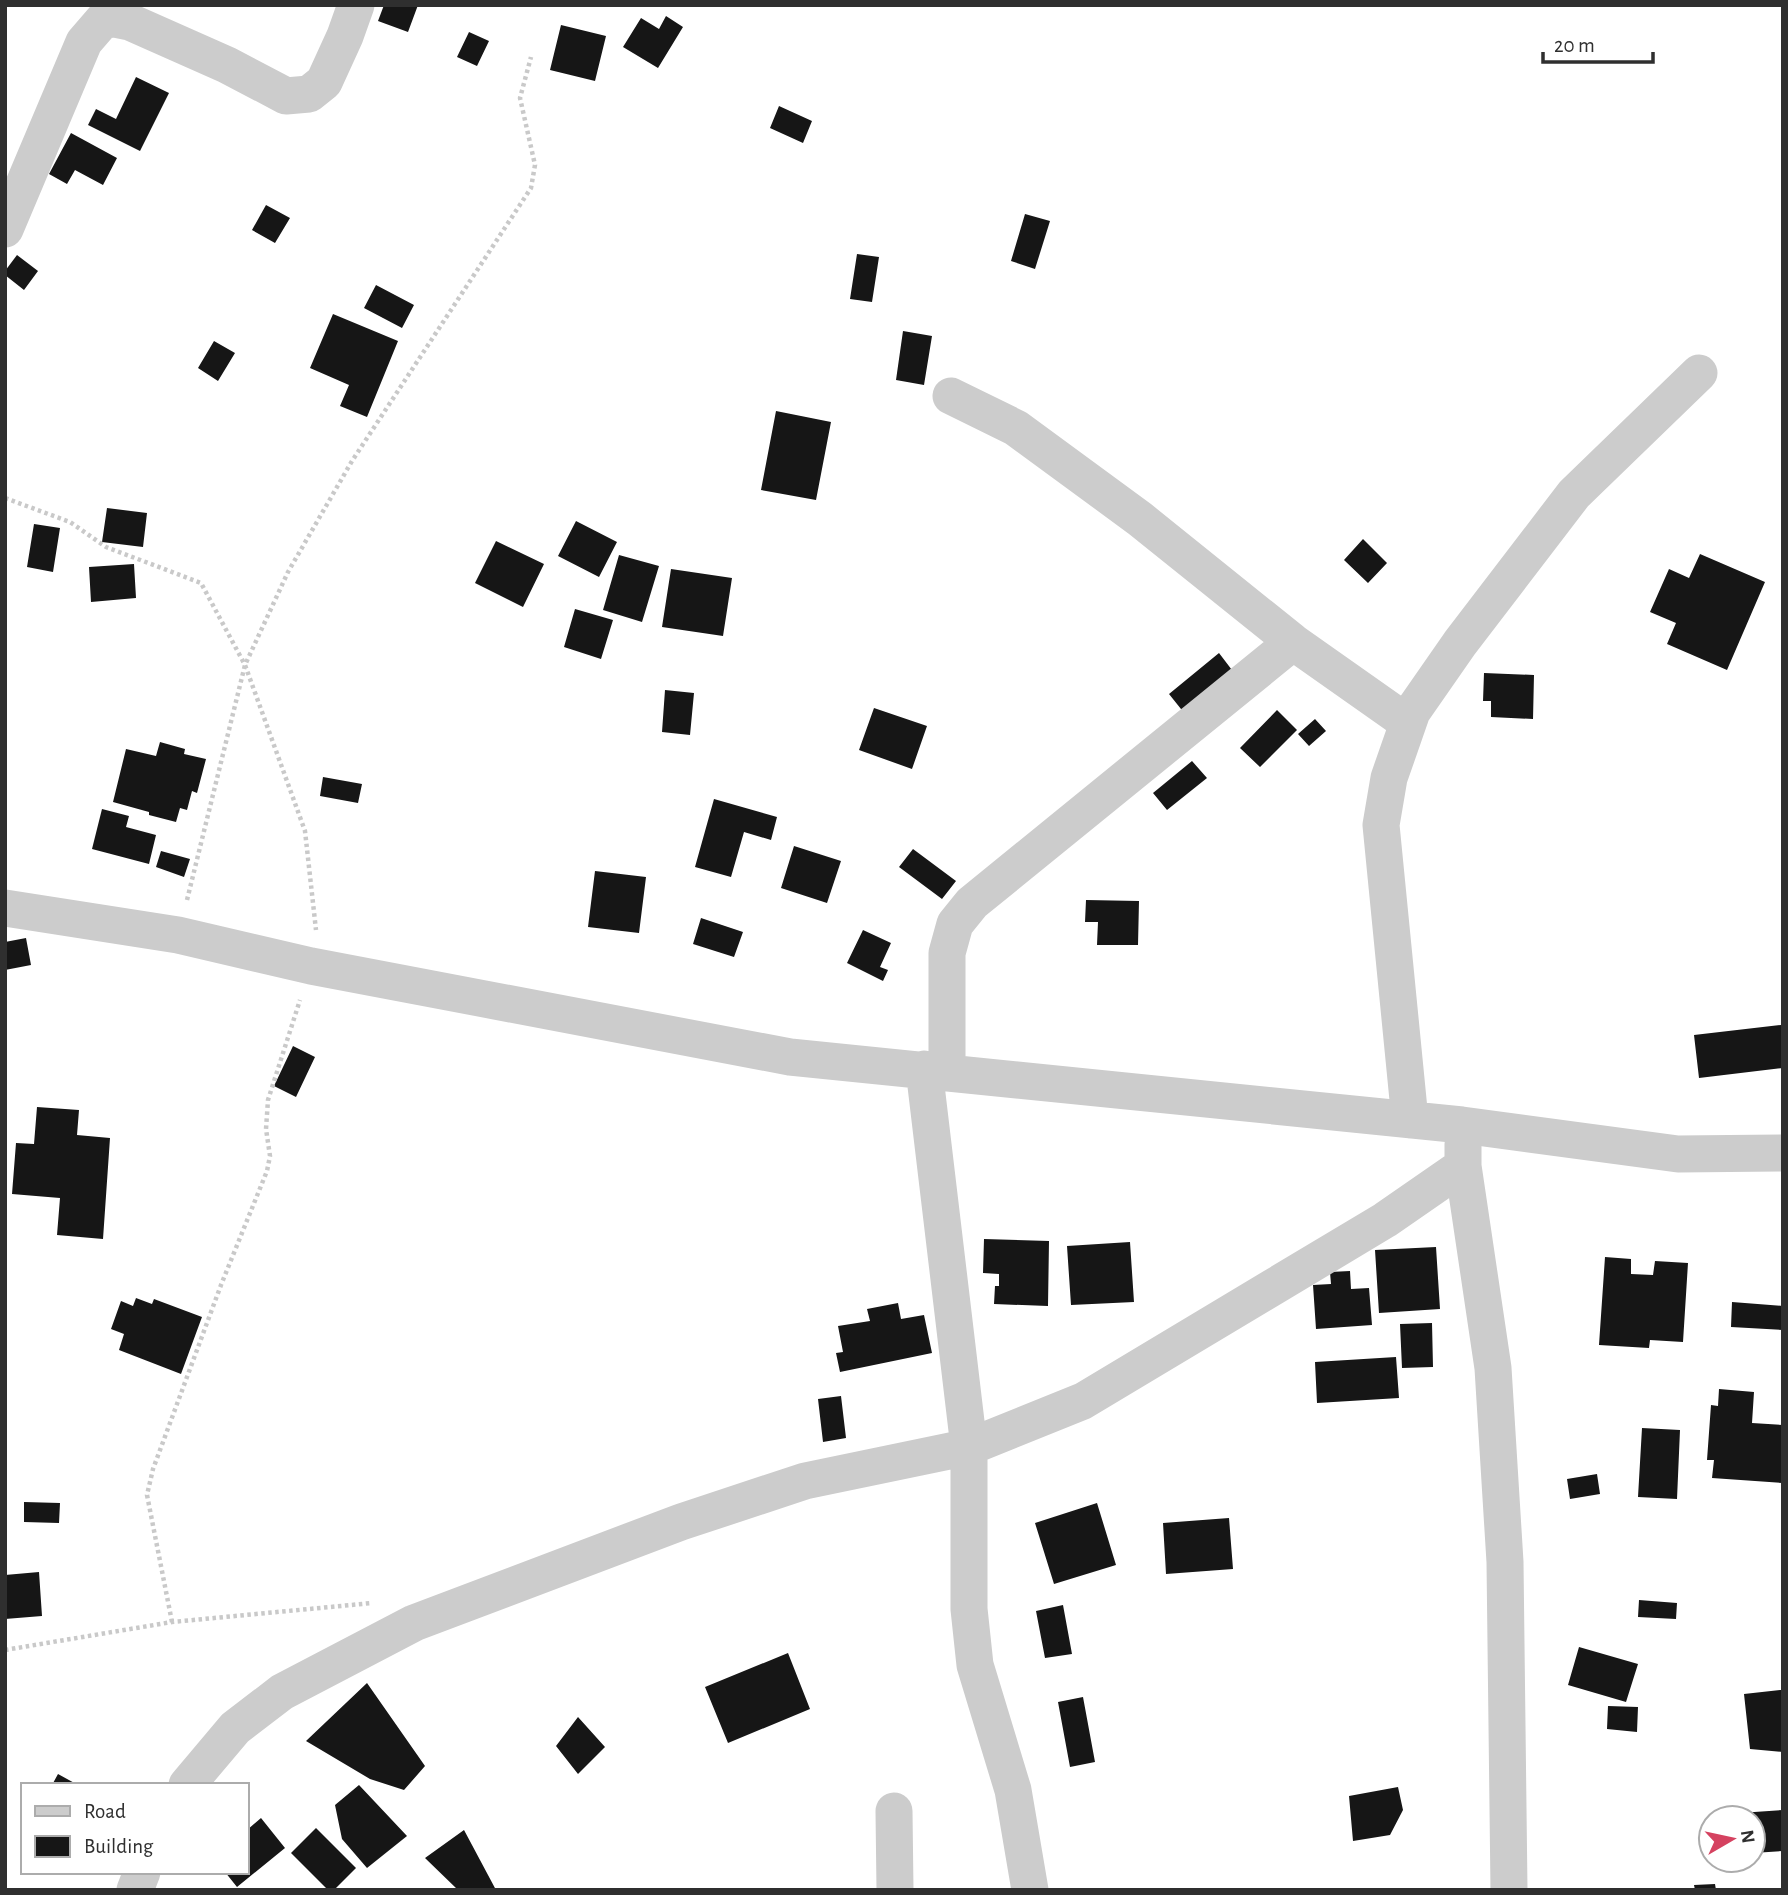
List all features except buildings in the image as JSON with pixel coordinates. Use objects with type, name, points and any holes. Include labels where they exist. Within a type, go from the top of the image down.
[{"type":"street","points":[[5,229],[84,42],[103,20],[130,22],[227,65],[286,96],[309,94],[324,82],[356,5]]},
{"type":"street","points":[[1410,1120],[1381,825],[1389,778],[1412,712],[1460,643],[1574,494],[1699,373]]},
{"type":"street","points":[[951,396],[1016,428],[1140,519],[1293,642],[1408,723]]},
{"type":"street","points":[[1030,1890],[1013,1790],[975,1665],[969,1609],[969,1447],[936,1070],[947,953],[955,925],[972,903],[1293,642]]},
{"type":"street","points":[[5,908],[178,935],[315,967],[790,1057],[1462,1125],[1678,1154],[1783,1153]]},
{"type":"street","points":[[1462,1125],[1463,1166],[1493,1368],[1505,1562],[1509,1890]]},
{"type":"street","points":[[189,1783],[235,1728],[282,1692],[414,1623],[681,1522],[806,1481],[969,1447],[1083,1401],[1385,1220],[1463,1166]]},
{"type":"street","points":[[894,1811],[895,1890]]},
{"type":"path","points":[[178,935],[245,665],[288,572],[352,461],[531,188],[535,165],[520,98],[531,57]]},
{"type":"path","points":[[5,498],[70,522],[106,548],[201,583],[245,665],[306,831],[315,967],[268,1100],[266,1129],[270,1156],[267,1171],[221,1285],[153,1469],[147,1495],[172,1622]]},
{"type":"path","points":[[5,1650],[172,1622],[368,1602],[386,1607],[414,1623]]}]
